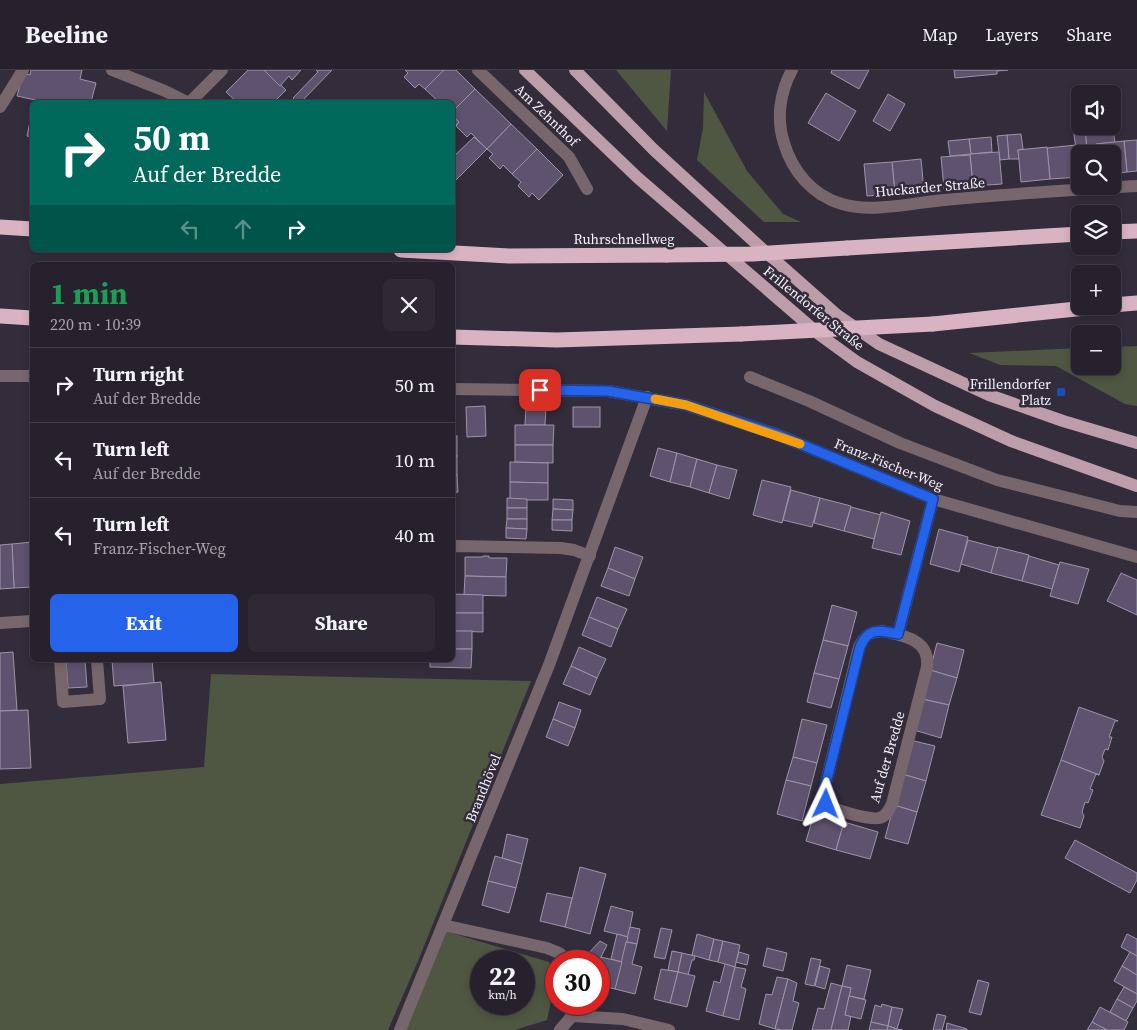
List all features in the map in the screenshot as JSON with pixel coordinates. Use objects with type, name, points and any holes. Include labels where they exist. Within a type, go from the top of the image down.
[{"type":"highway","points":[[0,227],[30,229]]},
{"type":"highway","points":[[1121,231],[1137,230]]},
{"type":"highway","name":"Ruhrschnellweg","points":[[437,252],[509,256],[753,254],[1071,235]]},
{"type":"highway","points":[[1121,305],[1137,303]]},
{"type":"highway","points":[[455,337],[557,340],[741,334],[934,324],[1071,310]]},
{"type":"highway","points":[[0,316],[30,318]]},
{"type":"main road","name":"Frillendorfer Straße","points":[[525,70],[638,178],[820,335],[857,362],[943,410],[1002,437],[1137,486]]},
{"type":"main road","name":"Frillendorfer Straße","points":[[575,70],[654,150],[760,247],[837,315],[880,344],[989,395],[1055,418],[1137,443]]},
{"type":"street","points":[[0,107],[23,70]]},
{"type":"street","points":[[112,70],[185,100]]},
{"type":"street","points":[[191,100],[222,70]]},
{"type":"street","name":"Am Zehnthof","points":[[478,70],[570,157],[587,189]]},
{"type":"street","name":"Huckarder Straße","points":[[792,70],[785,87],[779,115],[782,137],[793,167],[813,188],[840,204],[854,207],[870,207],[1137,186]]},
{"type":"street","points":[[0,376],[30,376]]},
{"type":"street","points":[[750,377],[809,401],[900,443],[997,480],[1120,511],[1137,512]]},
{"type":"street","name":"Franz-Fischer-Weg","points":[[455,389],[608,391],[686,405],[776,434],[933,499],[1137,557]]},
{"type":"street","name":"Brandhövel","points":[[400,1030],[549,666],[646,397]]},
{"type":"street","points":[[898,634],[933,499]]},
{"type":"street","points":[[455,546],[561,548],[574,550],[590,556]]},
{"type":"street","points":[[0,623],[30,621]]},
{"type":"street","name":"Auf der Bredde","points":[[882,631],[898,634],[917,641],[924,648],[928,658],[927,667],[892,804],[887,813],[881,818],[872,819],[832,808],[826,804],[824,797],[825,787],[863,638],[871,632],[882,631]]},
{"type":"street","points":[[60,662],[63,702],[100,699],[97,662]]},
{"type":"street","points":[[443,925],[552,950]]},
{"type":"street","points":[[560,1030],[568,1015]]},
{"type":"street","points":[[604,1015],[669,1030]]},
{"type":"green space","points":[[616,70],[671,70],[667,131]]},
{"type":"green space","points":[[704,92],[747,171],[783,214],[801,222],[764,222],[697,160],[703,128]]},
{"type":"green space","points":[[1137,346],[1137,406],[1125,404],[1072,375],[1121,375],[1121,347]]},
{"type":"green space","points":[[1071,348],[1071,374],[1056,366],[1000,365],[969,353]]},
{"type":"green space","points":[[211,674],[531,681],[418,961],[388,1030],[0,1030],[0,784],[204,767]]},
{"type":"green space","points":[[445,931],[509,950],[470,950],[470,1015],[535,1015],[535,958],[545,961],[545,1015],[548,1015],[547,1020],[515,1030],[403,1030]]},
{"type":"building","points":[[31,70],[82,70],[80,79],[96,83],[92,100],[35,100],[17,96],[23,73],[30,75]]},
{"type":"building","points":[[248,70],[264,70],[286,90],[276,100],[235,100],[226,92]]},
{"type":"building","points":[[264,70],[301,70],[292,80],[289,76],[280,86]]},
{"type":"building","points":[[316,70],[332,70],[303,100],[295,100],[293,98],[318,72]]},
{"type":"building","points":[[405,70],[444,70],[425,89],[419,84],[415,88],[404,77],[408,73]]},
{"type":"building","points":[[444,70],[456,70],[475,89],[455,109],[455,100],[437,100],[425,89]]},
{"type":"building","points":[[832,70],[869,70],[859,89],[831,73]]},
{"type":"building","points":[[954,70],[1008,70],[997,71],[997,74],[955,78]]},
{"type":"building","points":[[475,89],[511,124],[487,149],[471,133],[467,137],[456,126],[459,122],[455,119],[455,109]]},
{"type":"building","points":[[826,93],[856,111],[839,141],[808,123]]},
{"type":"building","points":[[888,94],[905,104],[890,131],[873,121]]},
{"type":"building","points":[[30,122],[30,137],[27,136]]},
{"type":"building","points":[[511,124],[537,149],[512,174],[503,165],[500,169],[489,158],[493,154],[487,149]]},
{"type":"building","points":[[1021,134],[1023,149],[1018,150],[1019,159],[1009,159],[1007,135]]},
{"type":"building","points":[[1007,135],[1009,159],[1000,160],[997,136]]},
{"type":"building","points":[[1074,135],[1086,135],[1086,145],[1076,145]]},
{"type":"building","points":[[1086,135],[1114,135],[1115,142],[1086,145]]},
{"type":"building","points":[[474,137],[487,149],[455,181],[455,155]]},
{"type":"building","points":[[991,137],[992,152],[971,154],[969,139]]},
{"type":"building","points":[[969,139],[971,154],[950,156],[948,141]]},
{"type":"building","points":[[1137,140],[1137,171],[1127,172],[1124,141]]},
{"type":"building","points":[[1124,141],[1127,172],[1121,173],[1121,145],[1096,144]]},
{"type":"building","points":[[1071,146],[1071,178],[1050,179],[1047,148]]},
{"type":"building","points":[[1047,147],[1050,179],[1021,182],[1018,150]]},
{"type":"building","points":[[537,149],[563,175],[539,200],[532,193],[529,197],[518,186],[521,182],[512,174]]},
{"type":"building","points":[[999,152],[1002,184],[973,186],[970,154]]},
{"type":"building","points":[[970,155],[973,186],[944,189],[941,157]]},
{"type":"building","points":[[921,159],[924,191],[895,194],[892,162]]},
{"type":"building","points":[[892,162],[895,194],[867,196],[864,164]]},
{"type":"building","points":[[485,406],[486,436],[467,437],[466,407]]},
{"type":"building","points":[[526,406],[546,407],[545,425],[525,425]]},
{"type":"building","points":[[573,407],[600,407],[600,427],[573,427]]},
{"type":"building","points":[[515,425],[554,425],[553,445],[515,445]]},
{"type":"building","points":[[455,436],[457,436],[457,456],[455,456]]},
{"type":"building","points":[[515,445],[553,445],[553,463],[515,462]]},
{"type":"building","points":[[658,448],[677,453],[670,482],[650,476]]},
{"type":"building","points":[[677,453],[697,459],[690,487],[670,482]]},
{"type":"building","points":[[455,456],[457,456],[457,475],[455,475]]},
{"type":"building","points":[[697,459],[717,465],[709,493],[690,487]]},
{"type":"building","points":[[510,462],[548,463],[548,483],[510,482]]},
{"type":"building","points":[[717,465],[737,470],[729,499],[709,493]]},
{"type":"building","points":[[455,475],[457,475],[458,492],[455,492]]},
{"type":"building","points":[[762,480],[791,487],[782,523],[753,515]]},
{"type":"building","points":[[510,482],[548,483],[548,500],[510,500]]},
{"type":"building","points":[[791,490],[820,498],[812,527],[783,520]]},
{"type":"building","points":[[507,498],[527,499],[527,508],[507,508]]},
{"type":"building","points":[[820,498],[851,506],[844,531],[814,523]]},
{"type":"building","points":[[553,499],[573,500],[573,510],[553,509]]},
{"type":"building","points":[[851,507],[881,515],[874,539],[844,531]]},
{"type":"building","points":[[507,508],[527,508],[527,519],[507,519]]},
{"type":"building","points":[[553,509],[573,510],[572,520],[552,520]]},
{"type":"building","points":[[881,512],[910,521],[901,555],[872,548]]},
{"type":"building","points":[[507,519],[527,519],[527,529],[506,528]]},
{"type":"building","points":[[552,520],[572,520],[572,531],[552,530]]},
{"type":"building","points":[[506,528],[527,529],[526,539],[506,538]]},
{"type":"building","points":[[939,529],[968,537],[959,572],[930,564]]},
{"type":"building","points":[[968,540],[998,548],[991,573],[961,564]]},
{"type":"building","points":[[30,542],[30,587],[14,588],[12,544]]},
{"type":"building","points":[[12,544],[14,588],[0,589],[0,545]]},
{"type":"building","points":[[615,547],[643,557],[635,579],[608,568]]},
{"type":"building","points":[[998,547],[1029,555],[1022,581],[991,573]]},
{"type":"building","points":[[1029,556],[1059,565],[1052,589],[1022,581]]},
{"type":"building","points":[[465,557],[507,558],[506,577],[465,576]]},
{"type":"building","points":[[1060,562],[1089,569],[1078,604],[1050,596]]},
{"type":"building","points":[[608,568],[635,579],[629,596],[601,586]]},
{"type":"building","points":[[1121,573],[1137,580],[1137,615],[1107,601]]},
{"type":"building","points":[[465,576],[506,577],[506,596],[464,595]]},
{"type":"building","points":[[455,594],[483,595],[483,613],[455,613]]},
{"type":"building","points":[[597,597],[627,609],[618,629],[589,617]]},
{"type":"building","points":[[832,605],[857,612],[848,646],[823,640]]},
{"type":"building","points":[[455,613],[483,613],[483,632],[455,631]]},
{"type":"building","points":[[589,617],[618,629],[611,647],[582,635]]},
{"type":"building","points":[[455,631],[472,631],[472,649],[455,649]]},
{"type":"building","points":[[823,640],[848,646],[839,679],[814,673]]},
{"type":"building","points":[[937,643],[964,650],[957,678],[930,670]]},
{"type":"building","points":[[579,647],[606,659],[597,678],[571,666]]},
{"type":"building","points":[[455,649],[472,649],[471,668],[430,667],[430,662],[455,662]]},
{"type":"building","points":[[13,652],[17,710],[0,711],[0,653]]},
{"type":"building","points":[[66,662],[85,662],[87,687],[68,688]]},
{"type":"building","points":[[112,662],[152,662],[154,683],[114,686]]},
{"type":"building","points":[[571,666],[597,678],[590,695],[563,684]]},
{"type":"building","points":[[930,670],[957,678],[949,705],[922,699]]},
{"type":"building","points":[[814,673],[839,679],[831,708],[807,702]]},
{"type":"building","points":[[161,682],[166,740],[128,743],[123,686]]},
{"type":"building","points":[[922,699],[949,705],[941,738],[914,730]]},
{"type":"building","points":[[559,702],[581,710],[575,728],[553,719]]},
{"type":"building","points":[[1079,707],[1118,721],[1115,721],[1109,737],[1112,737],[1108,750],[1105,749],[1102,757],[1104,761],[1099,775],[1061,760]]},
{"type":"building","points":[[28,710],[31,768],[0,769],[0,711]]},
{"type":"building","points":[[553,719],[575,728],[568,746],[546,737]]},
{"type":"building","points":[[802,719],[827,725],[817,763],[793,757]]},
{"type":"building","points":[[910,740],[935,746],[926,781],[902,774]]},
{"type":"building","points":[[793,757],[817,763],[811,786],[786,780]]},
{"type":"building","points":[[1061,760],[1099,775],[1096,774],[1090,789],[1093,790],[1088,803],[1085,802],[1082,812],[1084,816],[1080,828],[1041,815]]},
{"type":"building","points":[[902,774],[926,781],[917,812],[894,805]]},
{"type":"building","points":[[786,780],[811,786],[802,821],[777,814]]},
{"type":"building","points":[[894,805],[917,812],[908,844],[885,838]]},
{"type":"building","points":[[814,814],[844,822],[836,850],[806,841]]},
{"type":"building","points":[[844,822],[878,832],[870,859],[836,850]]},
{"type":"building","points":[[507,834],[528,839],[522,864],[502,858]]},
{"type":"building","points":[[1075,840],[1137,873],[1137,880],[1130,893],[1065,858]]},
{"type":"building","points":[[495,856],[522,864],[516,888],[488,881]]},
{"type":"building","points":[[580,867],[606,874],[590,934],[565,927]]},
{"type":"building","points":[[488,881],[516,888],[509,913],[482,905]]},
{"type":"building","points":[[547,893],[572,898],[565,927],[540,921]]},
{"type":"building","points":[[611,906],[633,912],[628,937],[604,931]]},
{"type":"building","points":[[630,927],[640,929],[637,944],[626,942]]},
{"type":"building","points":[[661,928],[672,930],[665,959],[654,957]]},
{"type":"building","points":[[617,934],[628,937],[622,962],[611,959]]},
{"type":"building","points":[[697,934],[714,939],[709,960],[692,955]]},
{"type":"building","points":[[1127,934],[1137,939],[1137,956],[1121,947]]},
{"type":"building","points":[[714,939],[723,941],[718,962],[709,960]]},
{"type":"building","points":[[600,941],[607,945],[604,950],[592,950]]},
{"type":"building","points":[[723,941],[740,945],[735,967],[718,962]]},
{"type":"building","points":[[626,942],[637,944],[632,964],[642,967],[635,994],[615,989]]},
{"type":"building","points":[[767,948],[787,953],[783,971],[763,966]]},
{"type":"building","points":[[672,951],[682,953],[678,972],[668,970]]},
{"type":"building","points":[[739,952],[749,955],[747,965],[736,962]]},
{"type":"building","points":[[1130,952],[1137,956],[1137,975],[1122,966]]},
{"type":"building","points":[[682,953],[695,956],[688,975],[678,972]]},
{"type":"building","points":[[811,958],[821,960],[814,986],[805,984]]},
{"type":"building","points":[[610,959],[622,962],[615,989],[610,988]]},
{"type":"building","points":[[725,964],[735,967],[723,1016],[706,1011],[714,981],[720,983]]},
{"type":"building","points":[[847,965],[871,970],[864,999],[849,996],[851,988],[842,986]]},
{"type":"building","points":[[820,966],[830,969],[825,989],[815,986]]},
{"type":"building","points":[[1122,966],[1137,975],[1137,994],[1114,981]]},
{"type":"building","points":[[735,967],[746,969],[741,987],[746,989],[739,1020],[723,1016]]},
{"type":"building","points":[[661,969],[678,972],[670,1003],[654,999]]},
{"type":"building","points":[[678,972],[695,976],[687,1007],[670,1003]]},
{"type":"building","points":[[777,977],[788,979],[775,1029],[759,1024],[766,994],[772,995]]},
{"type":"building","points":[[788,979],[797,983],[793,1001],[799,1003],[792,1030],[775,1029]]},
{"type":"building","points":[[978,980],[989,983],[981,1015],[969,1012]]},
{"type":"building","points":[[831,983],[842,986],[831,1030],[812,1030],[818,1008],[824,1009]]},
{"type":"building","points":[[842,986],[851,988],[845,1015],[851,1016],[848,1030],[831,1030]]},
{"type":"building","points":[[1124,987],[1137,994],[1137,1001],[1133,1008],[1117,999]]},
{"type":"building","points":[[849,996],[866,1000],[861,1019],[845,1015]]},
{"type":"building","points":[[1117,999],[1133,1008],[1126,1021],[1110,1012]]},
{"type":"building","points":[[882,1004],[892,1007],[888,1026],[871,1022],[875,1005],[881,1007]]},
{"type":"building","points":[[892,1007],[903,1009],[897,1029],[888,1026]]},
{"type":"building","points":[[1100,1007],[1128,1022],[1124,1030],[1107,1030],[1092,1022]]},
{"type":"building","points":[[937,1014],[946,1016],[942,1030],[933,1030]]},
{"type":"building","points":[[871,1022],[888,1026],[887,1030],[869,1030]]},
{"type":"building","points":[[1092,1022],[1107,1030],[1087,1030]]},
{"type":"building","points":[[947,1023],[967,1029],[967,1030],[946,1030]]},
{"type":"building","points":[[888,1026],[897,1029],[903,1030],[887,1030]]},
{"type":"slow traffic","points":[[655,399],[686,405],[776,434],[800,444]]},
{"type":"place","name":"Frillendorfer Platz","points":[[1061,392]]},
{"type":"route","points":[[540,390],[608,391],[686,405],[776,434],[933,499],[898,634],[882,631],[871,632],[863,638],[825,787],[824,797],[826,804]]}]
